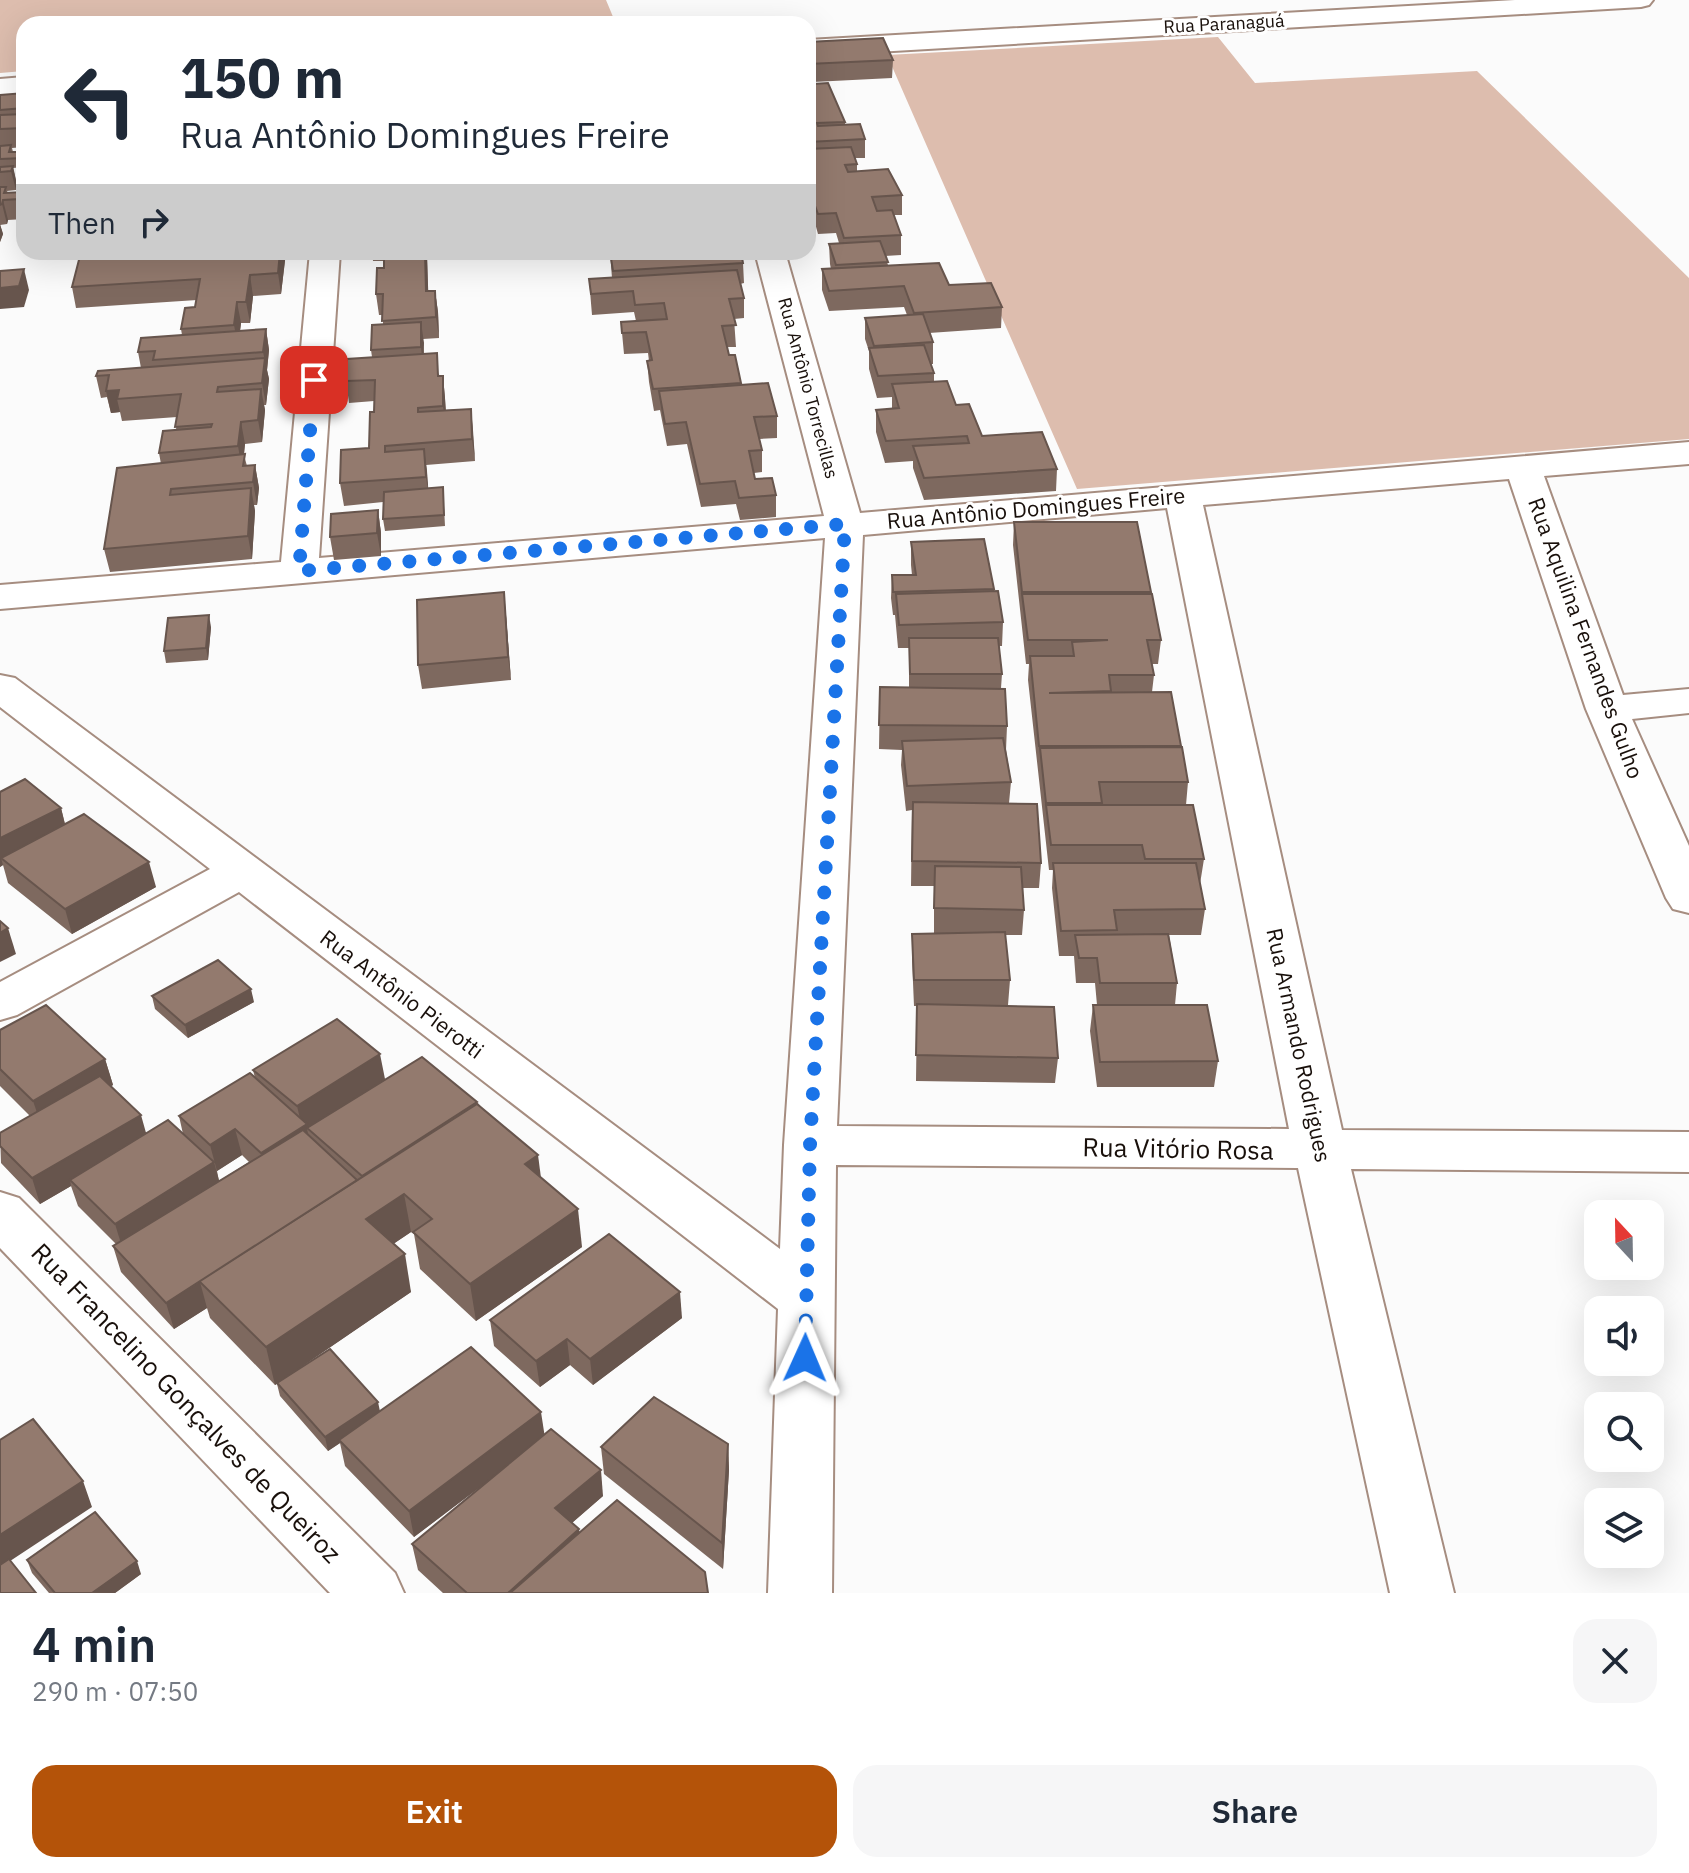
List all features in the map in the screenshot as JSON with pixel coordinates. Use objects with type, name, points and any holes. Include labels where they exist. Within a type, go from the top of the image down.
[{"type":"street","name":"Rua Paranaguá","points":[[816,47],[1454,5],[1641,0]]},
{"type":"street","points":[[299,571],[324,260]]},
{"type":"street","name":"Rua Antônio Torrecillas","points":[[772,260],[845,524],[810,1145],[800,1593]]},
{"type":"street","name":"Rua Antônio Domingues Freire","points":[[0,597],[1689,453]]},
{"type":"street","name":"Rua Aquilina Fernandes Gulho","points":[[1522,466],[1607,709],[1689,898]]},
{"type":"street","name":"Rua Armando Rodrigues","points":[[1183,495],[1320,1150],[1422,1593]]},
{"type":"street","name":"Rua Antônio Pierotti","points":[[0,687],[806,1299]]},
{"type":"street","points":[[1607,709],[1689,701]]},
{"type":"street","points":[[0,1003],[241,872]]},
{"type":"street","name":"Rua Vitório Rosa","points":[[810,1145],[1689,1152]]},
{"type":"street","name":"Rua Francelino Gonçalves de Queiroz","points":[[0,1213],[372,1593]]},
{"type":"shaded area","points":[[0,0],[606,0],[613,16],[16,16],[16,72],[0,73]]},
{"type":"shaded area","points":[[1218,37],[1255,83],[1477,71],[1689,278],[1689,439],[1077,489],[887,55]]},
{"type":"building","points":[[883,38],[893,60],[816,64],[816,42]]},
{"type":"building","points":[[828,83],[845,122],[817,123],[818,126],[860,124],[865,139],[816,142],[816,84]]},
{"type":"building","points":[[16,94],[16,109],[0,110],[0,95]]},
{"type":"building","points":[[16,114],[16,128],[0,129],[0,115]]},
{"type":"building","points":[[11,145],[9,152],[16,152],[16,158],[0,159],[0,146]]},
{"type":"building","points":[[851,147],[857,164],[845,165],[848,172],[888,169],[902,195],[872,197],[877,211],[892,210],[901,235],[844,238],[836,213],[818,214],[816,149]]},
{"type":"building","points":[[13,166],[11,171],[0,172],[0,167]]},
{"type":"building","points":[[0,187],[6,187],[4,193],[16,192],[16,199],[3,200],[0,205]]},
{"type":"building","points":[[880,241],[888,262],[836,265],[829,244]]},
{"type":"building","points":[[79,260],[279,260],[278,273],[250,275],[246,302],[237,302],[234,325],[181,329],[185,308],[195,307],[200,279],[72,287]]},
{"type":"building","points":[[384,260],[425,260],[426,291],[435,291],[436,317],[382,321],[383,294],[376,294],[377,268],[384,268]]},
{"type":"building","points":[[611,260],[742,260],[743,263],[613,271]]},
{"type":"building","points":[[939,263],[949,285],[991,283],[1002,307],[914,313],[904,286],[829,291],[822,269]]},
{"type":"building","points":[[24,269],[19,286],[0,288],[0,271]]},
{"type":"building","points":[[737,270],[744,298],[729,299],[736,325],[722,326],[729,355],[735,355],[741,383],[653,389],[647,361],[652,360],[646,332],[622,333],[621,322],[667,319],[664,303],[635,305],[633,291],[591,294],[589,279]]},
{"type":"building","points":[[923,314],[933,342],[874,346],[865,318]]},
{"type":"building","points":[[421,322],[421,347],[371,350],[372,325]]},
{"type":"building","points":[[266,329],[263,352],[153,360],[155,351],[138,352],[141,338]]},
{"type":"building","points":[[924,345],[934,373],[878,376],[869,348]]},
{"type":"building","points":[[437,353],[438,376],[443,376],[443,406],[418,408],[418,412],[471,409],[472,439],[385,446],[385,452],[424,449],[426,477],[340,483],[341,450],[369,448],[370,412],[374,412],[375,380],[346,381],[347,359]]},
{"type":"building","points":[[265,358],[262,383],[218,387],[217,392],[261,389],[258,420],[241,422],[238,446],[159,453],[163,431],[211,427],[212,424],[175,427],[181,394],[117,399],[119,390],[106,391],[109,375],[96,376],[98,371]]},
{"type":"building","points":[[947,381],[956,405],[969,404],[982,436],[1042,432],[1057,469],[924,478],[913,446],[969,443],[967,436],[886,441],[876,410],[899,408],[892,384]]},
{"type":"building","points":[[768,383],[777,416],[754,417],[762,450],[749,451],[755,479],[772,478],[776,495],[739,498],[735,481],[700,484],[686,422],[665,424],[659,391]]},
{"type":"building","points":[[245,454],[243,466],[255,465],[253,482],[171,489],[170,495],[251,488],[248,536],[104,549],[117,468]]},
{"type":"building","points":[[443,487],[444,515],[383,519],[384,492]]},
{"type":"building","points":[[378,510],[377,533],[330,537],[331,514]]},
{"type":"building","points":[[1014,522],[1137,522],[1151,592],[1022,592]]},
{"type":"building","points":[[984,539],[994,589],[893,592],[892,575],[916,575],[911,542]]},
{"type":"building","points":[[998,591],[1003,622],[899,625],[896,594]]},
{"type":"building","points":[[504,592],[508,657],[418,665],[417,600]]},
{"type":"building","points":[[1022,594],[1152,594],[1161,640],[1147,640],[1154,675],[1109,675],[1111,691],[1049,693],[1171,692],[1181,746],[1039,746],[1030,656],[1074,656],[1072,642],[1108,640],[1028,640]]},
{"type":"building","points":[[209,615],[206,648],[164,651],[168,618]]},
{"type":"building","points":[[909,638],[998,638],[1002,674],[910,674]]},
{"type":"building","points":[[880,687],[1005,689],[1007,726],[879,725]]},
{"type":"building","points":[[1003,738],[1011,782],[907,786],[902,741]]},
{"type":"building","points":[[1182,747],[1188,782],[1099,782],[1102,803],[1046,803],[1040,748]]},
{"type":"building","points":[[25,779],[61,808],[0,838],[0,792]]},
{"type":"building","points":[[913,802],[1037,804],[1041,863],[912,861]]},
{"type":"building","points":[[1046,805],[1193,805],[1204,859],[1145,859],[1142,845],[1051,845]]},
{"type":"building","points":[[84,814],[149,862],[65,909],[1,858]]},
{"type":"building","points":[[1053,863],[1196,863],[1205,909],[1114,910],[1117,930],[1061,931]]},
{"type":"building","points":[[935,866],[1021,867],[1024,910],[934,908]]},
{"type":"building","points":[[0,921],[8,928],[0,933]]},
{"type":"building","points":[[1005,932],[1010,980],[914,980],[912,934]]},
{"type":"building","points":[[1168,934],[1177,983],[1100,983],[1097,958],[1079,958],[1075,935]]},
{"type":"building","points":[[218,960],[251,989],[185,1025],[152,996]]},
{"type":"building","points":[[917,1004],[1054,1007],[1058,1058],[916,1055]]},
{"type":"building","points":[[46,1005],[105,1059],[33,1101],[0,1069],[0,1030]]},
{"type":"building","points":[[1093,1005],[1207,1005],[1218,1061],[1100,1062]]},
{"type":"building","points":[[337,1019],[380,1054],[297,1106],[253,1070]]},
{"type":"building","points":[[422,1057],[477,1102],[362,1176],[307,1128]]},
{"type":"building","points":[[250,1073],[307,1124],[261,1153],[235,1129],[210,1145],[179,1116]]},
{"type":"building","points":[[100,1076],[141,1115],[32,1178],[0,1146],[0,1133]]},
{"type":"building","points":[[477,1104],[538,1155],[525,1164],[578,1209],[470,1284],[413,1232],[432,1219],[404,1194],[366,1219],[405,1254],[266,1347],[199,1281]]},
{"type":"building","points":[[168,1120],[214,1162],[115,1224],[70,1180]]},
{"type":"building","points":[[303,1130],[357,1180],[166,1303],[113,1246]]},
{"type":"building","points":[[609,1234],[680,1292],[590,1359],[567,1339],[536,1361],[490,1320]]},
{"type":"building","points":[[471,1347],[541,1412],[409,1511],[339,1440]]},
{"type":"building","points":[[330,1349],[378,1402],[325,1437],[277,1383]]},
{"type":"building","points":[[654,1397],[728,1444],[722,1543],[601,1447]]},
{"type":"building","points":[[33,1419],[83,1481],[0,1535],[0,1440]]},
{"type":"building","points":[[551,1429],[601,1470],[555,1508],[579,1529],[508,1593],[467,1593],[412,1544]]},
{"type":"building","points":[[617,1500],[705,1572],[708,1593],[510,1593]]},
{"type":"building","points":[[95,1512],[137,1561],[92,1593],[55,1593],[27,1560]]},
{"type":"building","points":[[9,1559],[36,1593],[0,1593],[0,1565]]},
{"type":"route","points":[[314,380],[299,571],[845,524],[810,1145],[805,1358]]}]
